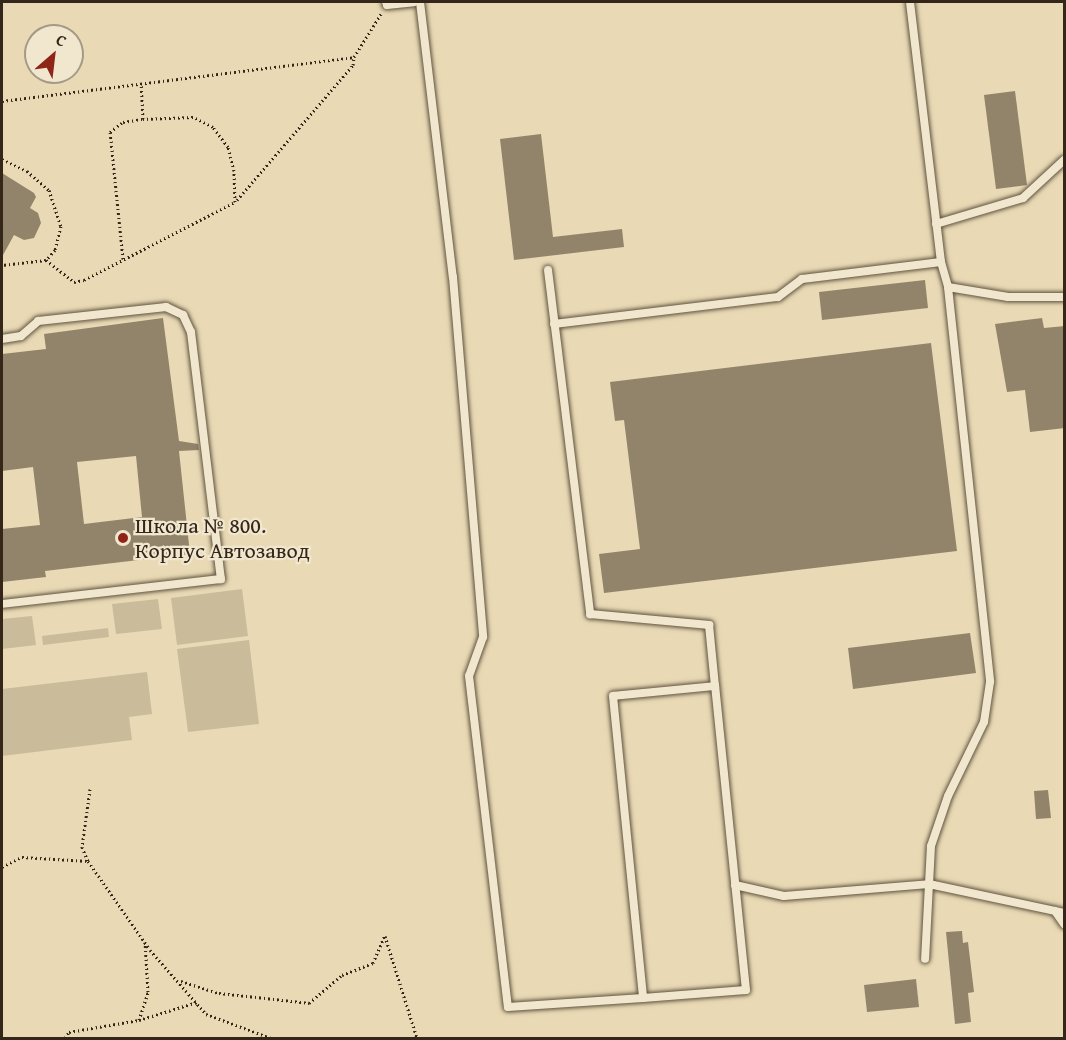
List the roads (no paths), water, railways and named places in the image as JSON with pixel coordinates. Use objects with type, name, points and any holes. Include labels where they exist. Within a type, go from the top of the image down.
[{"type":"lane","points":[[386,3],[414,2]]},
{"type":"lane","points":[[420,2],[453,277],[483,637],[469,676],[508,1007],[746,990],[709,625],[590,614],[548,270]]},
{"type":"lane","points":[[910,2],[941,262],[948,287],[990,682],[984,722],[948,796],[931,846],[925,959]]},
{"type":"lane","points":[[936,224],[1023,198],[1065,160]]},
{"type":"lane","points":[[554,324],[778,297],[802,279],[941,262]]},
{"type":"lane","points":[[948,287],[1008,297],[1065,297]]},
{"type":"lane","points":[[2,339],[21,336],[38,321],[166,307],[183,315],[191,332],[221,579],[2,604]]},
{"type":"lane","points":[[643,998],[613,696],[715,686]]},
{"type":"lane","points":[[735,885],[784,896],[929,884],[1065,913]]},
{"type":"lane","points":[[1055,911],[1065,924]]},
{"type":"place","name":"Школа № 800. Корпус Автозавод","points":[[123,538]]}]
